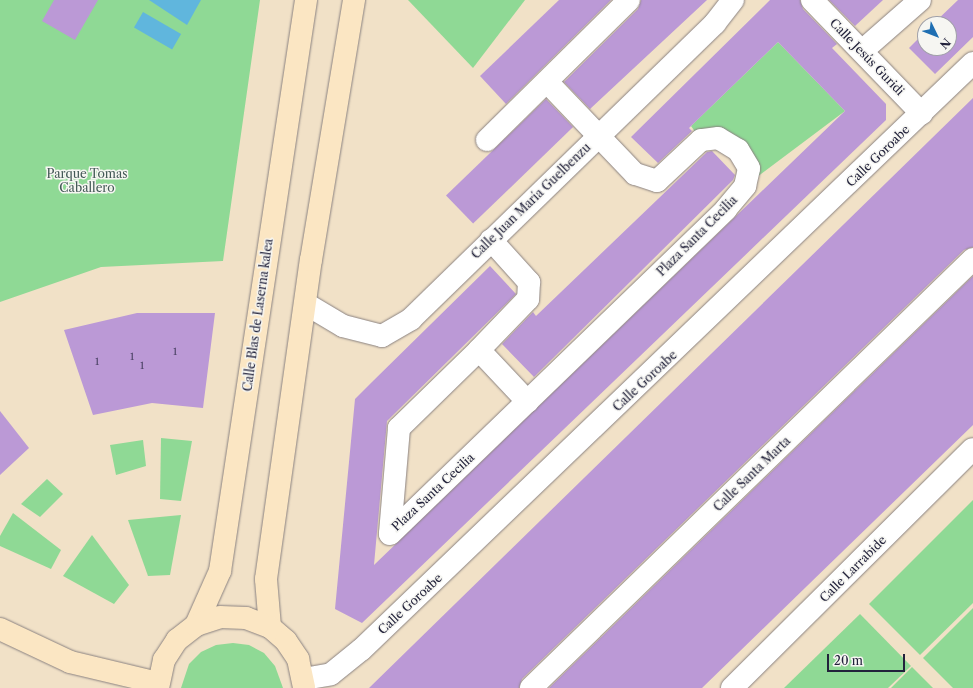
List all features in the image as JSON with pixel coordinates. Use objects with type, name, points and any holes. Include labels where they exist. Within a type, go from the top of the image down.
[{"type":"main road","name":"Calle Blas de Laserna kalea","points":[[196,625],[220,571],[306,0]]},
{"type":"main road","points":[[270,627],[266,579],[306,304],[354,0]]},
{"type":"main road","points":[[0,629],[70,662],[158,686],[164,660],[177,640],[196,625],[220,617],[240,618],[270,627],[294,653],[304,684]]},
{"type":"street","points":[[488,140],[629,0]]},
{"type":"street","name":"Calle Juan María Guelbenzu","points":[[306,304],[343,326],[382,336],[411,319],[598,135],[715,23],[733,0]]},
{"type":"street","name":"Calle Jesús Guridi","points":[[812,0],[922,114]]},
{"type":"street","points":[[862,51],[920,0]]},
{"type":"street","name":"Calle Goroabe","points":[[304,684],[331,674],[361,650],[922,114],[973,63]]},
{"type":"street","points":[[547,82],[598,135]]},
{"type":"street","name":"Plaza Santa Cecilia","points":[[491,240],[529,282],[528,299],[479,350],[399,428],[390,534],[726,209],[745,186],[749,168],[738,150],[718,138],[701,140],[657,181],[635,174],[598,135]]},
{"type":"street","name":"Calle Santa Marta","points":[[531,688],[973,259]]},
{"type":"street","points":[[479,350],[528,402]]},
{"type":"street","name":"Calle Larrabide","points":[[732,688],[973,449]]},
{"type":"green space","name":"Parque Tomas Caballero","points":[[0,0],[260,0],[223,261],[101,267],[0,302]]},
{"type":"green space","points":[[408,0],[525,0],[473,68]]},
{"type":"green space","points":[[778,42],[845,111],[745,186],[749,168],[701,140],[691,126]]},
{"type":"green space","points":[[161,438],[192,441],[181,501],[160,499]]},
{"type":"green space","points":[[143,440],[146,466],[116,475],[110,445]]},
{"type":"green space","points":[[47,479],[63,494],[40,517],[21,504]]},
{"type":"green space","points":[[973,500],[973,603],[920,655],[869,604]]},
{"type":"green space","points":[[13,513],[61,550],[51,569],[0,546],[0,536]]},
{"type":"green space","points":[[181,515],[170,575],[148,576],[128,520]]},
{"type":"green space","points":[[92,535],[129,585],[114,604],[63,576]]},
{"type":"green space","points":[[973,608],[973,688],[953,688],[923,658]]},
{"type":"green space","points":[[860,614],[911,666],[888,688],[784,688]]},
{"type":"green space","points":[[233,643],[249,645],[264,653],[275,666],[283,688],[181,688],[189,664],[201,652],[216,645]]},
{"type":"green space","points":[[912,667],[933,688],[891,688]]},
{"type":"water","points":[[149,0],[201,0],[187,25]]},
{"type":"water","points":[[143,12],[181,34],[172,50],[134,28]]},
{"type":"building","points":[[54,0],[98,0],[75,40],[42,21]]},
{"type":"building","points":[[559,0],[611,0],[506,104],[480,76]]},
{"type":"building","points":[[641,0],[707,0],[590,109],[564,82],[638,9]]},
{"type":"building","points":[[770,0],[800,0],[803,9],[837,44],[832,48],[886,104],[886,120],[362,623],[335,609],[355,399],[490,266],[516,294],[387,421],[374,565],[845,111],[778,42],[689,128],[692,131],[658,163],[631,137]]},
{"type":"building","points":[[829,0],[883,0],[855,26]]},
{"type":"building","points":[[958,0],[973,0],[973,37],[957,53],[957,16],[941,16]]},
{"type":"building","points":[[917,40],[917,56],[909,48]]},
{"type":"building","points":[[917,56],[953,56],[935,74]]},
{"type":"building","points":[[973,98],[973,247],[964,250],[522,679],[519,688],[369,688]]},
{"type":"building","points":[[546,99],[573,127],[473,224],[446,196]]},
{"type":"building","points":[[712,151],[735,175],[733,180],[534,377],[502,344],[533,312],[536,316],[707,152]]},
{"type":"building","points":[[973,276],[973,425],[702,688],[549,688]]},
{"type":"building","points":[[137,313],[215,313],[203,408],[152,403],[93,415],[64,330]]},
{"type":"building","points":[[0,411],[29,448],[0,475]]}]
